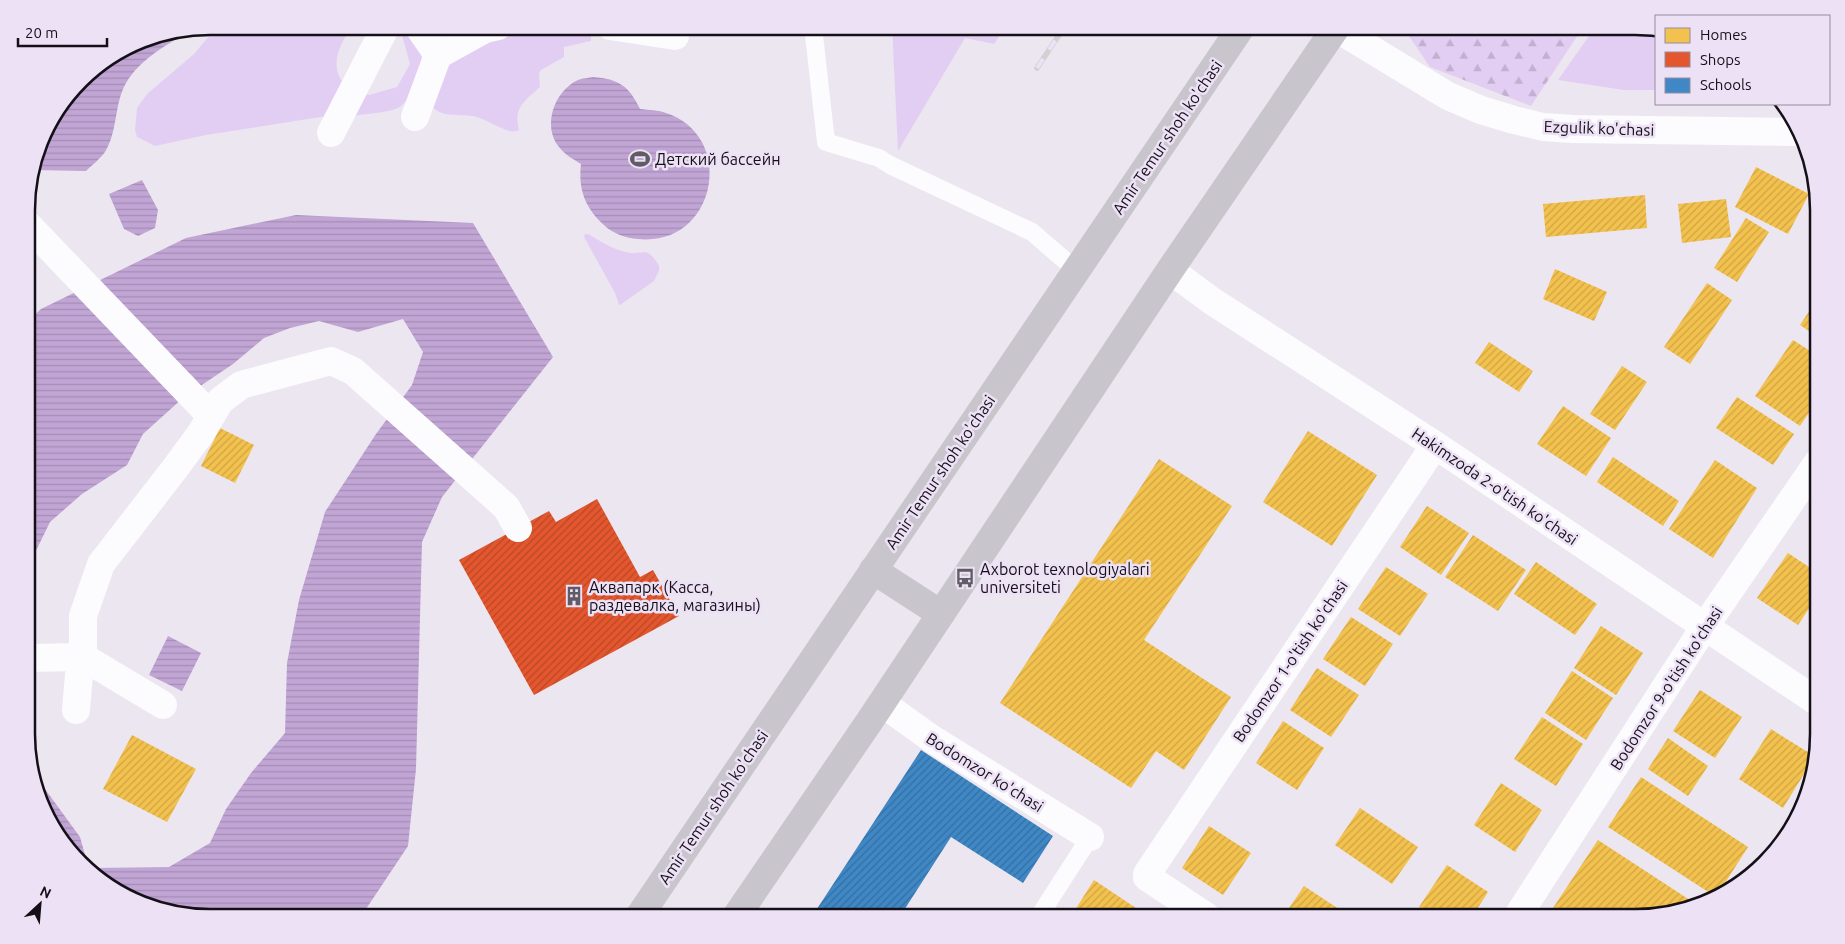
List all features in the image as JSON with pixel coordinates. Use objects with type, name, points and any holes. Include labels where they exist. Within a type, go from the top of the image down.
[{"type":"main road","name":"Amir Temur shoh ko'chasi","points":[[644,909],[1236,35]]},
{"type":"main road","points":[[742,909],[882,703],[1170,270],[1331,35]]},
{"type":"main road","points":[[873,570],[941,614]]},
{"type":"street","points":[[331,133],[381,35]]},
{"type":"street","points":[[424,35],[438,54]]},
{"type":"street","points":[[415,117],[438,54],[475,35]]},
{"type":"street","points":[[669,35],[676,36]]},
{"type":"street","name":"Ezgulik ko'chasi","points":[[1349,35],[1448,96],[1481,110],[1543,127],[1792,132]]},
{"type":"street","points":[[35,232],[211,416]]},
{"type":"street","name":"Hakimzoda 2-o'tish ko'chasi","points":[[1170,270],[1212,301],[1435,445],[1810,697]]},
{"type":"street","points":[[76,710],[84,657],[84,616],[101,564],[201,433],[220,401],[241,385],[331,361],[353,371],[512,518]]},
{"type":"street","name":"Bodomzor 1-o'tish ko'chasi","points":[[1194,909],[1147,877],[1147,874],[1435,445]]},
{"type":"street","name":"Bodomzor 9-o'tish ko'chasi","points":[[1521,909],[1705,626],[1810,474]]},
{"type":"street","points":[[35,658],[84,657],[163,705]]},
{"type":"street","name":"Bodomzor ko'chasi","points":[[882,703],[932,739],[1090,837]]},
{"type":"lane","points":[[813,35],[826,142],[879,158],[890,165],[1032,232],[1076,270]]},
{"type":"lane","points":[[1044,909],[1090,837]]},
{"type":"green space","points":[[347,35],[337,59],[338,73],[346,86],[327,116],[206,135],[155,146],[137,137],[135,130],[137,108],[147,94],[194,54],[209,36]]},
{"type":"green space","points":[[402,35],[415,35],[422,57],[419,73],[405,103],[394,109],[343,117],[356,92],[369,95],[397,87],[410,64]]},
{"type":"green space","points":[[496,35],[591,35],[591,41],[564,47],[564,57],[541,70],[539,73],[540,87],[525,101],[519,110],[519,130],[515,131],[499,127],[477,117],[445,114],[434,109],[431,104],[448,54]]},
{"type":"green space","points":[[892,35],[1000,35],[994,44],[965,38],[898,151]]},
{"type":"green space","points":[[1408,35],[1578,35],[1531,106],[1430,67]]},
{"type":"green space","points":[[1590,35],[1655,36],[1655,90],[1624,90],[1558,80]]},
{"type":"green space","points":[[585,234],[620,250],[631,253],[646,252],[650,254],[659,266],[659,271],[654,281],[619,305],[615,293],[584,237]]},
{"type":"shaded area","points":[[179,37],[147,59],[132,74],[119,100],[109,144],[103,155],[86,171],[40,170],[53,132],[71,103],[95,78],[122,58],[154,44]]},
{"type":"shaded area","name":"Детский бассейн","points":[[593,77],[610,80],[622,85],[632,95],[640,109],[666,113],[688,125],[703,144],[709,165],[708,188],[700,209],[686,226],[665,237],[629,238],[608,228],[592,212],[582,190],[581,164],[566,155],[559,147],[551,129],[551,119],[557,100],[570,85],[578,80]]},
{"type":"shaded area","points":[[142,180],[158,210],[155,228],[138,236],[124,229],[109,194]]},
{"type":"shaded area","points":[[296,215],[473,223],[553,357],[442,497],[422,542],[416,769],[408,846],[366,909],[187,908],[154,900],[132,891],[98,868],[169,867],[210,843],[226,809],[251,773],[285,733],[287,663],[299,600],[325,512],[376,434],[412,385],[423,352],[403,319],[358,332],[319,321],[290,328],[264,338],[233,364],[184,397],[143,434],[127,465],[82,494],[50,522],[35,553],[35,315],[41,309],[186,238]]},
{"type":"shaded area","points":[[168,636],[201,653],[182,691],[149,675]]},
{"type":"shaded area","points":[[44,787],[80,837],[85,856],[58,822]]},
{"type":"building: Homes","points":[[1756,167],[1809,194],[1788,234],[1735,207]]},
{"type":"building: Homes","points":[[1645,195],[1647,228],[1546,237],[1543,204]]},
{"type":"building: Homes","points":[[1726,199],[1731,237],[1682,243],[1678,204]]},
{"type":"building: Homes","points":[[1746,218],[1769,232],[1737,282],[1714,268]]},
{"type":"building: Homes","points":[[1555,269],[1607,292],[1594,321],[1543,299]]},
{"type":"building: Homes","points":[[1707,283],[1732,300],[1690,364],[1664,347]]},
{"type":"building: Homes","points":[[1810,310],[1810,332],[1800,325]]},
{"type":"building: Homes","points":[[1793,340],[1810,351],[1810,411],[1800,426],[1755,396]]},
{"type":"building: Homes","points":[[1489,342],[1533,371],[1519,392],[1475,363]]},
{"type":"building: Homes","points":[[1622,366],[1647,382],[1615,430],[1590,414]]},
{"type":"building: Homes","points":[[1737,397],[1794,434],[1773,465],[1716,428]]},
{"type":"building: Homes","points":[[1563,406],[1611,438],[1586,476],[1537,444]]},
{"type":"building: Homes","points":[[220,428],[254,445],[235,483],[201,466]]},
{"type":"building: Homes","points":[[1308,431],[1377,475],[1332,546],[1263,502]]},
{"type":"building: Homes","points":[[1613,457],[1679,501],[1663,526],[1597,482]]},
{"type":"building: Homes","points":[[1159,459],[1232,506],[1144,640],[1231,697],[1184,770],[1156,751],[1131,788],[1000,703]]},
{"type":"building: Homes","points":[[1715,460],[1757,488],[1713,558],[1669,529]]},
{"type":"building: Homes","points":[[1427,506],[1469,533],[1441,575],[1400,547]]},
{"type":"building: Homes","points":[[1473,535],[1526,570],[1498,611],[1445,577]]},
{"type":"building: Homes","points":[[1788,553],[1810,568],[1810,607],[1798,625],[1757,598]]},
{"type":"building: Homes","points":[[1536,562],[1597,604],[1575,635],[1514,594]]},
{"type":"building: Homes","points":[[1386,567],[1428,594],[1400,636],[1358,609]]},
{"type":"building: Homes","points":[[1351,617],[1393,644],[1365,686],[1323,659]]},
{"type":"building: Homes","points":[[1601,626],[1643,653],[1616,695],[1574,668]]},
{"type":"building: Homes","points":[[1317,668],[1359,695],[1331,737],[1290,710]]},
{"type":"building: Homes","points":[[1572,671],[1613,698],[1586,740],[1545,713]]},
{"type":"building: Homes","points":[[1700,690],[1742,717],[1715,758],[1673,731]]},
{"type":"building: Homes","points":[[1542,717],[1583,744],[1556,786],[1514,759]]},
{"type":"building: Homes","points":[[1283,721],[1324,748],[1297,790],[1256,763]]},
{"type":"building: Homes","points":[[1771,729],[1809,753],[1806,771],[1783,808],[1739,779]]},
{"type":"building: Homes","points":[[132,735],[196,769],[167,822],[103,789]]},
{"type":"building: Homes","points":[[1668,738],[1708,766],[1688,796],[1648,769]]},
{"type":"building: Homes","points":[[1641,777],[1748,847],[1724,885],[1709,893],[1608,827]]},
{"type":"building: Homes","points":[[1501,783],[1542,810],[1515,852],[1474,825]]},
{"type":"building: Homes","points":[[1360,808],[1418,847],[1392,884],[1335,845]]},
{"type":"building: Homes","points":[[1209,826],[1251,853],[1223,895],[1182,868]]},
{"type":"building: Homes","points":[[1598,840],[1690,900],[1647,909],[1552,909]]},
{"type":"building: Homes","points":[[1447,865],[1488,892],[1477,909],[1422,909],[1419,907]]},
{"type":"building: Homes","points":[[1094,880],[1136,908],[1135,909],[1076,909]]},
{"type":"building: Homes","points":[[1304,886],[1339,909],[1288,909]]},
{"type":"building: Shops","name":"Аквапарк (Касса, раздевалка, магазины)","points":[[597,499],[640,577],[653,570],[679,616],[534,695],[459,560],[549,511],[556,522]]},
{"type":"building: Schools","points":[[921,750],[1053,836],[1023,883],[951,837],[905,909],[817,909]]},
{"type":"railway","points":[[1037,68],[1059,35]]},
{"type":"place","name":"Детский бассейн","points":[[640,159]]},
{"type":"place","name":"Axborot texnologiyalari universiteti","points":[[965,578]]},
{"type":"place","name":"Аквапарк (Касса, раздевалка, магазины)","points":[[574,596]]}]
